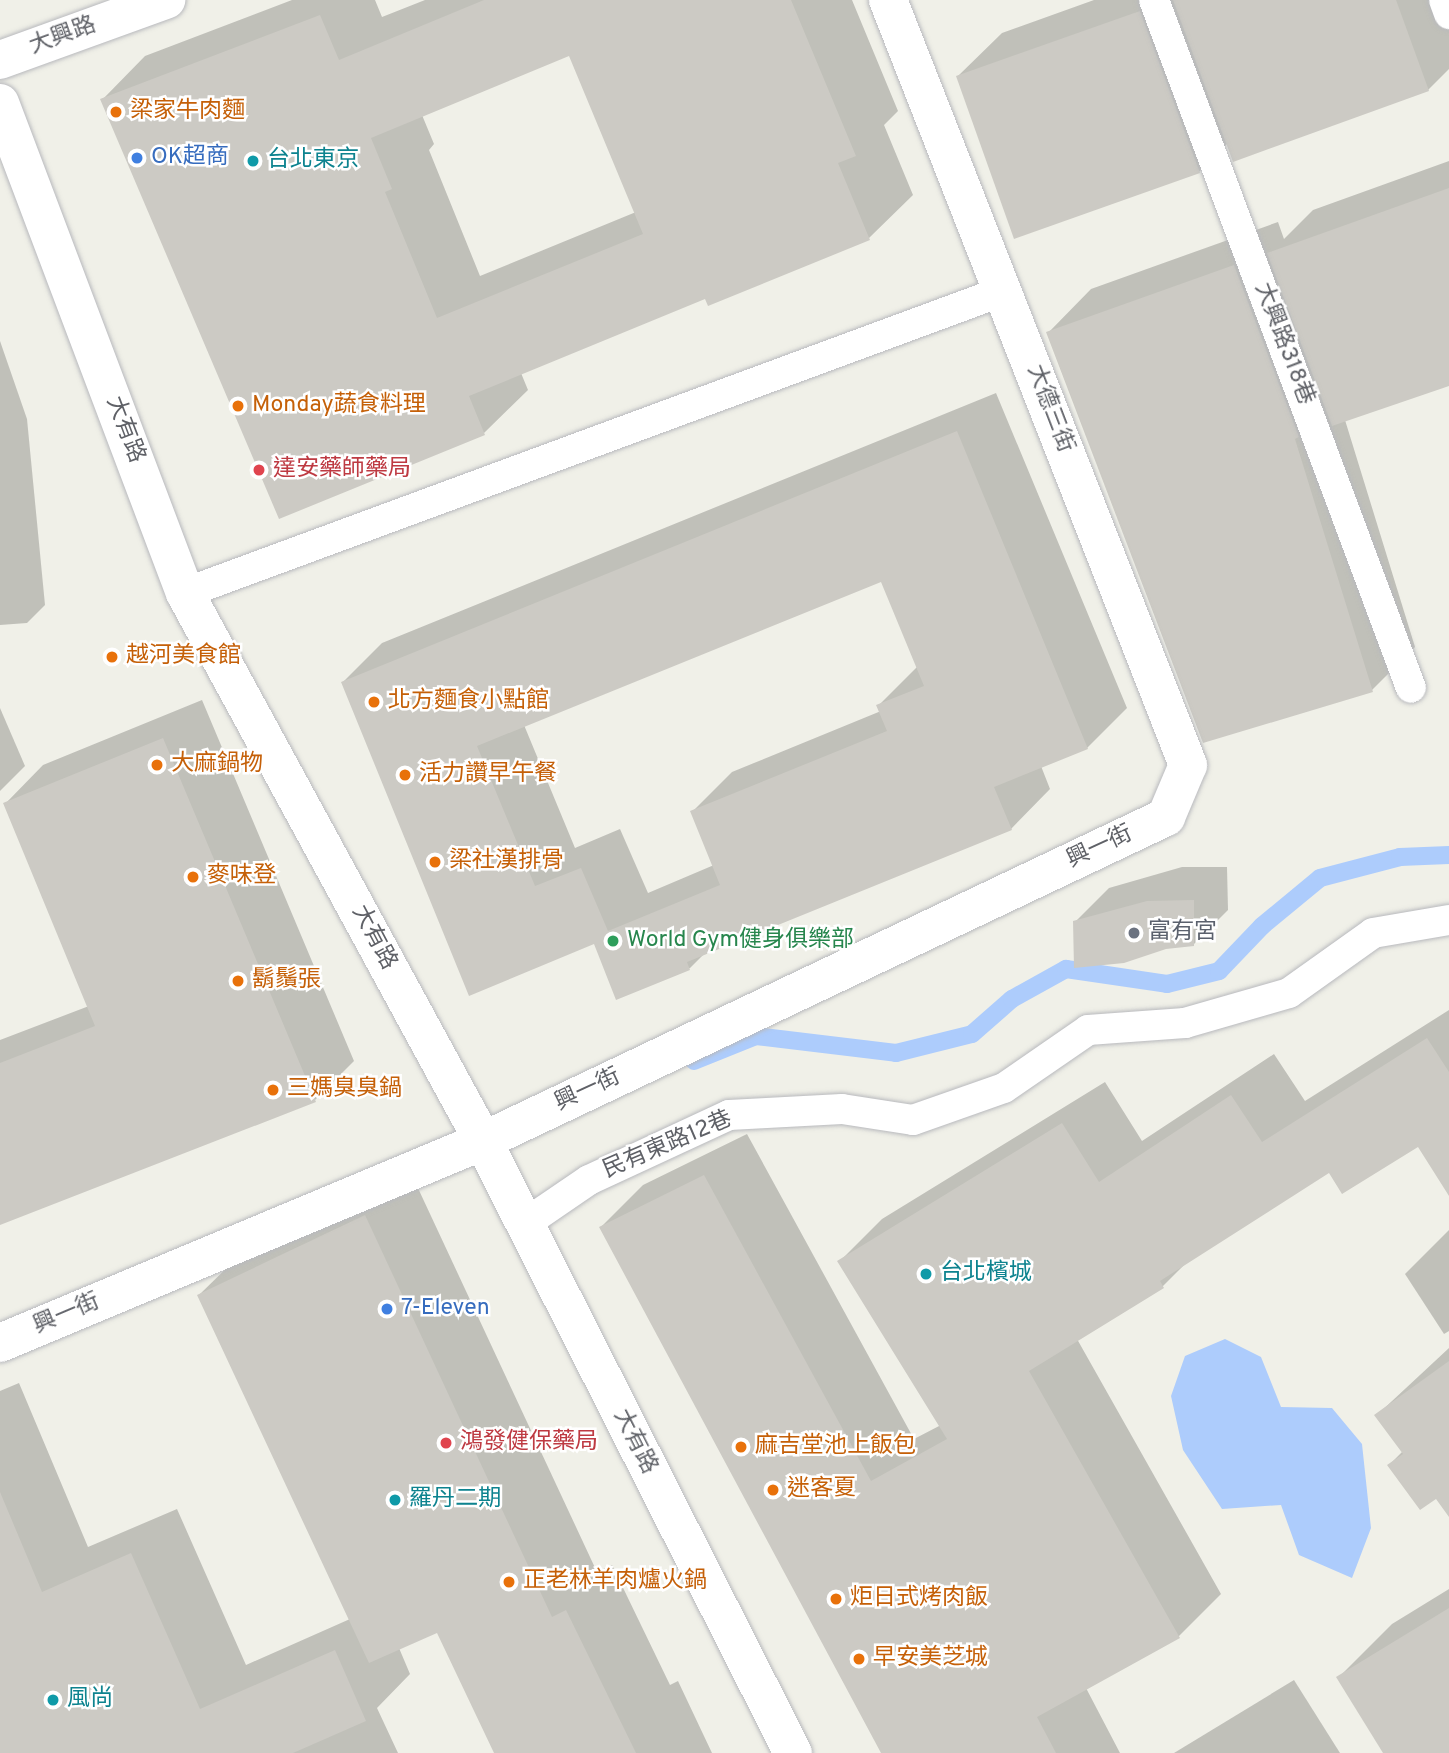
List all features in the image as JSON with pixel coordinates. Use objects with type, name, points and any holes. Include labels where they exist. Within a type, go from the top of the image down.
[{"type":"street","name":"大興路","points":[[0,60],[166,0]]},
{"type":"street","name":"大德三街","points":[[888,0],[1188,765],[1166,817]]},
{"type":"street","name":"大有路","points":[[0,103],[185,593],[483,1141],[523,1225],[793,1753]]},
{"type":"street","name":"興一街","points":[[0,1343],[483,1141],[1166,817]]},
{"type":"lane","name":"大興路318巷","points":[[1154,0],[1411,688]]},
{"type":"lane","points":[[1444,0],[1449,15]]},
{"type":"lane","points":[[185,593],[1003,291]]},
{"type":"lane","name":"民有東路12巷","points":[[523,1225],[589,1180],[729,1115],[842,1109],[913,1120],[1004,1088],[1088,1030],[1185,1023],[1289,993],[1373,933],[1449,920]]},
{"type":"water","points":[[1225,1339],[1261,1357],[1281,1407],[1332,1408],[1362,1444],[1371,1528],[1352,1578],[1299,1555],[1281,1505],[1222,1509],[1183,1450],[1171,1396],[1185,1356]]},
{"type":"building","points":[[484,0],[791,0],[856,156],[838,163],[870,240],[708,306],[705,299],[469,396],[485,435],[279,519],[100,99],[320,15],[339,60]],"holes":[[[569,56],[643,234],[437,318],[385,192],[392,189],[371,138]]]},
{"type":"building","points":[[1173,0],[1396,0],[1429,91],[1233,162]]},
{"type":"building","points":[[1140,11],[1200,173],[1014,239],[956,76]]},
{"type":"building","points":[[1449,188],[1449,386],[1332,426],[1267,253]]},
{"type":"building","points":[[1234,265],[1299,437],[1295,439],[1373,692],[1203,743],[1046,332]]},
{"type":"building","points":[[957,431],[1088,749],[994,787],[1012,830],[687,962],[690,970],[616,1000],[594,944],[469,996],[341,682]],"holes":[[[881,582],[924,686],[876,705],[887,731],[690,811],[720,885],[608,931],[581,868],[535,886],[477,746]]]},
{"type":"building","points":[[163,738],[316,1102],[0,1225],[0,1063],[95,1026],[3,803]]},
{"type":"building","name":"富有宮","points":[[1194,900],[1194,946],[1166,949],[1124,963],[1074,968],[1073,921],[1147,901]]},
{"type":"building","points":[[1427,1038],[1449,1072],[1449,1196],[1418,1147],[1342,1194],[1329,1173],[1160,1281],[1164,1288],[1029,1371],[1180,1638],[1037,1717],[1056,1753],[881,1753],[599,1227],[704,1175],[871,1481],[947,1439],[837,1261],[1062,1123],[1099,1182],[1231,1095],[1262,1142]]},
{"type":"building","name":"羅丹二期","points":[[365,1215],[552,1617],[566,1610],[636,1753],[494,1753],[437,1633],[369,1663],[197,1295]]},
{"type":"building","points":[[1449,1361],[1449,1517],[1436,1499],[1420,1510],[1387,1465],[1403,1454],[1374,1415]]},
{"type":"building","points":[[0,1492],[42,1592],[131,1553],[200,1709],[335,1650],[366,1721],[293,1753],[0,1753]]},
{"type":"building","points":[[1449,1608],[1449,1753],[1383,1753],[1336,1677]]},
{"type":"waterway","points":[[694,1061],[756,1036],[896,1053],[972,1034],[1012,999],[1066,969],[1167,984],[1219,971],[1262,926],[1320,878],[1400,857],[1449,855]]},
{"type":"place","name":"梁家牛肉麵","points":[[116,112]]},
{"type":"place","name":"OK超商","points":[[137,158]]},
{"type":"place","name":"台北東京","points":[[253,161]]},
{"type":"place","name":"Monday蔬食料理","points":[[238,406]]},
{"type":"place","name":"達安藥師藥局","points":[[259,470]]},
{"type":"place","name":"越河美食館","points":[[112,657]]},
{"type":"place","name":"北方麵食小點館","points":[[374,702]]},
{"type":"place","name":"大麻鍋物","points":[[157,765]]},
{"type":"place","name":"活力讚早午餐","points":[[405,775]]},
{"type":"place","name":"梁社漢排骨","points":[[435,862]]},
{"type":"place","name":"麥味登","points":[[193,877]]},
{"type":"place","name":"富有宮","points":[[1134,933]]},
{"type":"place","name":"World Gym健身俱樂部","points":[[613,941]]},
{"type":"place","name":"鬍鬚張","points":[[238,981]]},
{"type":"place","name":"三媽臭臭鍋","points":[[273,1090]]},
{"type":"place","name":"台北檳城","points":[[926,1274]]},
{"type":"place","name":"7-Eleven","points":[[387,1309]]},
{"type":"place","name":"鴻發健保藥局","points":[[446,1443]]},
{"type":"place","name":"麻吉堂池上飯包","points":[[741,1447]]},
{"type":"place","name":"迷客夏","points":[[773,1490]]},
{"type":"place","name":"羅丹二期","points":[[395,1500]]},
{"type":"place","name":"正老林羊肉爐火鍋","points":[[509,1582]]},
{"type":"place","name":"炬日式烤肉飯","points":[[836,1599]]},
{"type":"place","name":"早安美芝城","points":[[859,1659]]},
{"type":"place","name":"風尚","points":[[53,1700]]}]
